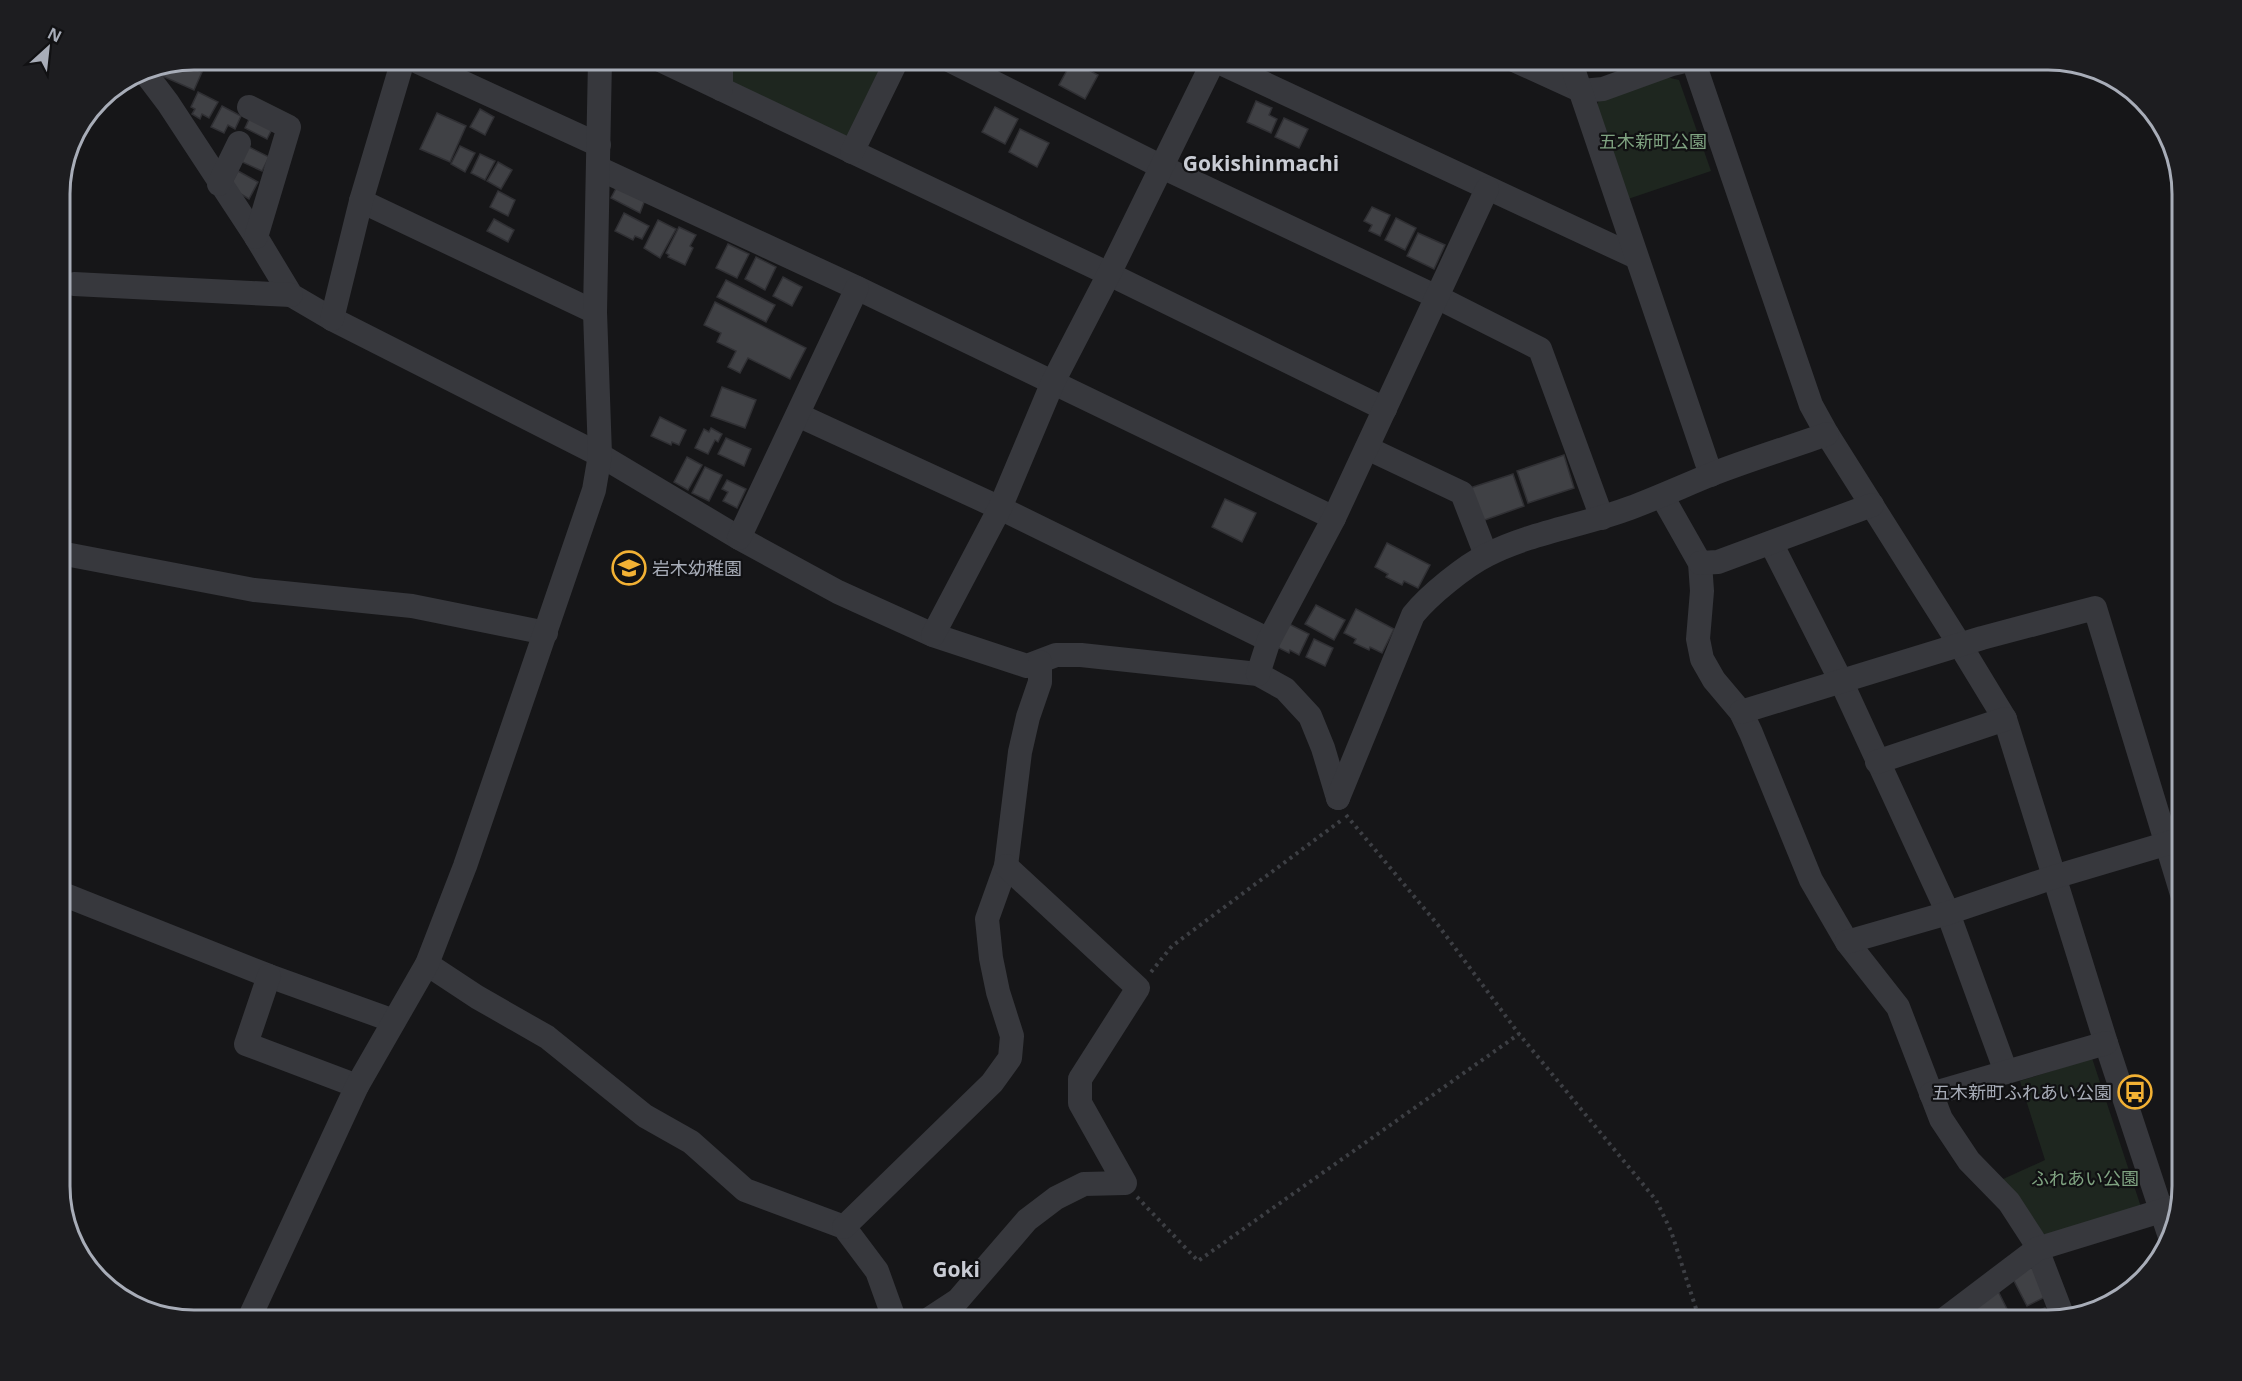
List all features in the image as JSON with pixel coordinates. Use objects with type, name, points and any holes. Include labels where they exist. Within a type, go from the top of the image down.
[{"type":"street","points":[[332,319],[362,201],[400,71]]},
{"type":"street","points":[[435,71],[598,157],[857,288],[1334,518]]},
{"type":"street","points":[[253,1310],[357,1086],[427,964],[465,866],[594,490],[600,455],[595,312],[600,71]]},
{"type":"street","points":[[683,71],[1109,274],[1385,409]]},
{"type":"street","points":[[721,71],[721,89]]},
{"type":"street","points":[[852,152],[892,71]]},
{"type":"street","points":[[971,71],[1162,167],[1437,297],[1540,349],[1602,518]]},
{"type":"street","points":[[933,635],[999,508],[1053,382],[1209,71]]},
{"type":"street","points":[[1237,71],[1636,257]]},
{"type":"street","points":[[1537,71],[1582,92],[1603,89],[1653,71]]},
{"type":"street","points":[[1574,71],[1711,475]]},
{"type":"street","points":[[1695,71],[1811,405],[2005,719],[2106,1042],[2169,1208],[2037,1249],[1960,1310]]},
{"type":"street","points":[[150,79],[256,237],[291,295]]},
{"type":"street","points":[[249,107],[290,127],[256,237]]},
{"type":"street","points":[[219,184],[239,143]]},
{"type":"street","points":[[1258,674],[1269,640],[1334,518],[1487,189]]},
{"type":"street","points":[[362,201],[595,312]]},
{"type":"street","points":[[74,284],[291,295],[332,319],[600,455],[739,538],[837,592],[933,635],[1027,666],[1056,655],[1081,655],[1258,674],[1285,689],[1310,716],[1342,807]]},
{"type":"street","points":[[739,538],[857,288]]},
{"type":"street","points":[[798,415],[999,508],[1269,640]]},
{"type":"street","points":[[1342,807],[1413,615],[1425,600],[1486,555],[1602,518],[1711,475],[1827,434]]},
{"type":"street","points":[[1367,448],[1462,493],[1486,555]]},
{"type":"street","points":[[1662,496],[1700,563],[1702,591],[1698,639],[1702,659],[1714,680],[1741,712],[1811,880],[1847,942],[1898,1007],[1941,1119],[1969,1161],[2009,1202],[2033,1239],[2060,1309]]},
{"type":"street","points":[[1700,563],[1718,562],[1872,505]]},
{"type":"street","points":[[1772,543],[1841,681],[1948,913],[2007,1072]]},
{"type":"street","points":[[71,555],[254,590],[412,606],[546,633]]},
{"type":"street","points":[[1741,712],[1960,645],[2095,608],[2172,835]]},
{"type":"street","points":[[844,1227],[992,1083],[1010,1058],[1012,1036],[998,993],[987,919],[1006,866],[1020,752],[1028,717],[1040,682],[1040,662]]},
{"type":"street","points":[[1877,762],[2005,719]]},
{"type":"street","points":[[1847,942],[1948,913],[2054,877],[2172,843]]},
{"type":"street","points":[[943,1310],[958,1300],[1027,1220],[1056,1198],[1084,1184],[1125,1183],[1080,1103],[1080,1079],[1138,988],[1006,866]]},
{"type":"street","points":[[71,897],[269,976],[394,1021]]},
{"type":"street","points":[[427,964],[477,997],[547,1037],[645,1116],[691,1142],[745,1190],[844,1227],[877,1271],[891,1310]]},
{"type":"street","points":[[269,976],[246,1044],[357,1086]]},
{"type":"street","points":[[1931,1094],[2106,1042]]},
{"type":"path","points":[[1138,988],[1172,946],[1342,807],[1438,925],[1519,1034],[1656,1200],[1671,1231],[1696,1310]]},
{"type":"path","points":[[1125,1183],[1198,1261],[1519,1034]]},
{"type":"green space","points":[[731,71],[882,71],[848,140],[731,83]]},
{"type":"green space","name":"五木新町公園","points":[[1666,77],[1679,80],[1711,171],[1625,200],[1595,111],[1599,100]]},
{"type":"green space","name":"ふれあい公園","points":[[2092,1058],[2141,1207],[2049,1236],[2042,1233],[2001,1180],[2045,1160],[2020,1081]]},
{"type":"building","points":[[186,71],[202,72],[194,90],[162,76]]},
{"type":"building","points":[[1067,71],[1091,71],[1098,75],[1085,99],[1059,85]]},
{"type":"building","points":[[198,92],[218,102],[209,118],[202,114],[200,119],[192,114],[195,109],[191,107]]},
{"type":"building","points":[[1256,101],[1272,108],[1269,115],[1277,119],[1271,133],[1247,122]]},
{"type":"building","points":[[222,106],[241,116],[235,129],[228,125],[224,133],[211,127]]},
{"type":"building","points":[[995,107],[1018,119],[1005,144],[982,132]]},
{"type":"building","points":[[480,109],[494,117],[485,135],[470,127]]},
{"type":"building","points":[[437,113],[466,126],[450,162],[420,149]]},
{"type":"building","points":[[251,115],[273,127],[267,139],[245,128]]},
{"type":"building","points":[[1284,118],[1308,129],[1299,148],[1275,137]]},
{"type":"building","points":[[1020,129],[1049,143],[1037,167],[1009,152]]},
{"type":"building","points":[[247,146],[269,157],[262,171],[240,161]]},
{"type":"building","points":[[460,146],[475,153],[465,172],[451,164]]},
{"type":"building","points":[[480,154],[495,161],[485,180],[471,173]]},
{"type":"building","points":[[498,162],[512,170],[501,189],[487,181]]},
{"type":"building","points":[[238,171],[258,182],[249,199],[236,191],[231,184]]},
{"type":"building","points":[[619,183],[646,197],[640,213],[611,198]]},
{"type":"building","points":[[498,191],[515,200],[508,216],[490,207]]},
{"type":"building","points":[[1372,207],[1390,215],[1380,236],[1369,231],[1372,225],[1364,221]]},
{"type":"building","points":[[624,213],[649,226],[642,239],[635,236],[633,240],[615,231]]},
{"type":"building","points":[[1396,218],[1416,228],[1405,250],[1385,240]]},
{"type":"building","points":[[494,219],[514,230],[508,242],[487,231]]},
{"type":"building","points":[[658,220],[676,229],[660,258],[644,248]]},
{"type":"building","points":[[679,227],[696,235],[690,246],[693,248],[685,265],[668,257],[666,253]]},
{"type":"building","points":[[1418,233],[1445,245],[1434,269],[1407,256]]},
{"type":"building","points":[[728,244],[749,254],[737,278],[716,268]]},
{"type":"building","points":[[756,257],[776,267],[765,290],[745,279]]},
{"type":"building","points":[[783,277],[802,287],[792,306],[773,296]]},
{"type":"building","points":[[726,280],[775,305],[766,322],[717,297]]},
{"type":"building","points":[[715,302],[806,348],[790,379],[748,358],[740,373],[728,367],[736,351],[717,342],[721,333],[704,325]]},
{"type":"building","points":[[722,387],[756,400],[745,428],[711,416]]},
{"type":"building","points":[[660,417],[686,430],[679,445],[672,442],[671,445],[651,436]]},
{"type":"building","points":[[711,428],[722,434],[718,442],[715,440],[708,454],[695,448],[704,429],[709,432]]},
{"type":"building","points":[[726,438],[751,449],[744,466],[718,454]]},
{"type":"building","points":[[1564,455],[1574,488],[1528,503],[1517,471]]},
{"type":"building","points":[[687,457],[702,465],[688,490],[674,482]]},
{"type":"building","points":[[705,467],[722,475],[709,501],[692,493]]},
{"type":"building","points":[[1513,474],[1524,506],[1479,522],[1467,489]]},
{"type":"building","points":[[727,480],[746,489],[737,508],[723,501],[728,492],[722,489]]},
{"type":"building","points":[[1225,499],[1256,513],[1242,542],[1212,527]]},
{"type":"building","points":[[1387,543],[1430,565],[1418,588],[1404,581],[1402,585],[1386,577],[1388,574],[1375,567]]},
{"type":"building","points":[[1316,605],[1345,620],[1334,640],[1305,624]]},
{"type":"building","points":[[1356,609],[1394,629],[1382,653],[1354,643],[1356,639],[1344,633]]},
{"type":"building","points":[[1289,624],[1309,634],[1299,655],[1277,647]]},
{"type":"building","points":[[1314,639],[1333,648],[1325,666],[1306,657]]},
{"type":"building","points":[[2032,1267],[2047,1296],[2027,1306],[2012,1277]]},
{"type":"building","points":[[1998,1291],[2008,1310],[1977,1310],[1974,1303]]},
{"type":"place","name":"岩木幼稚園","points":[[629,568]]},
{"type":"place","name":"五木新町ふれあい公園","points":[[2135,1092]]},
{"type":"district","name":"Gokishinmachi","points":[[1261,163]]},
{"type":"district","name":"Goki","points":[[956,1269]]}]
